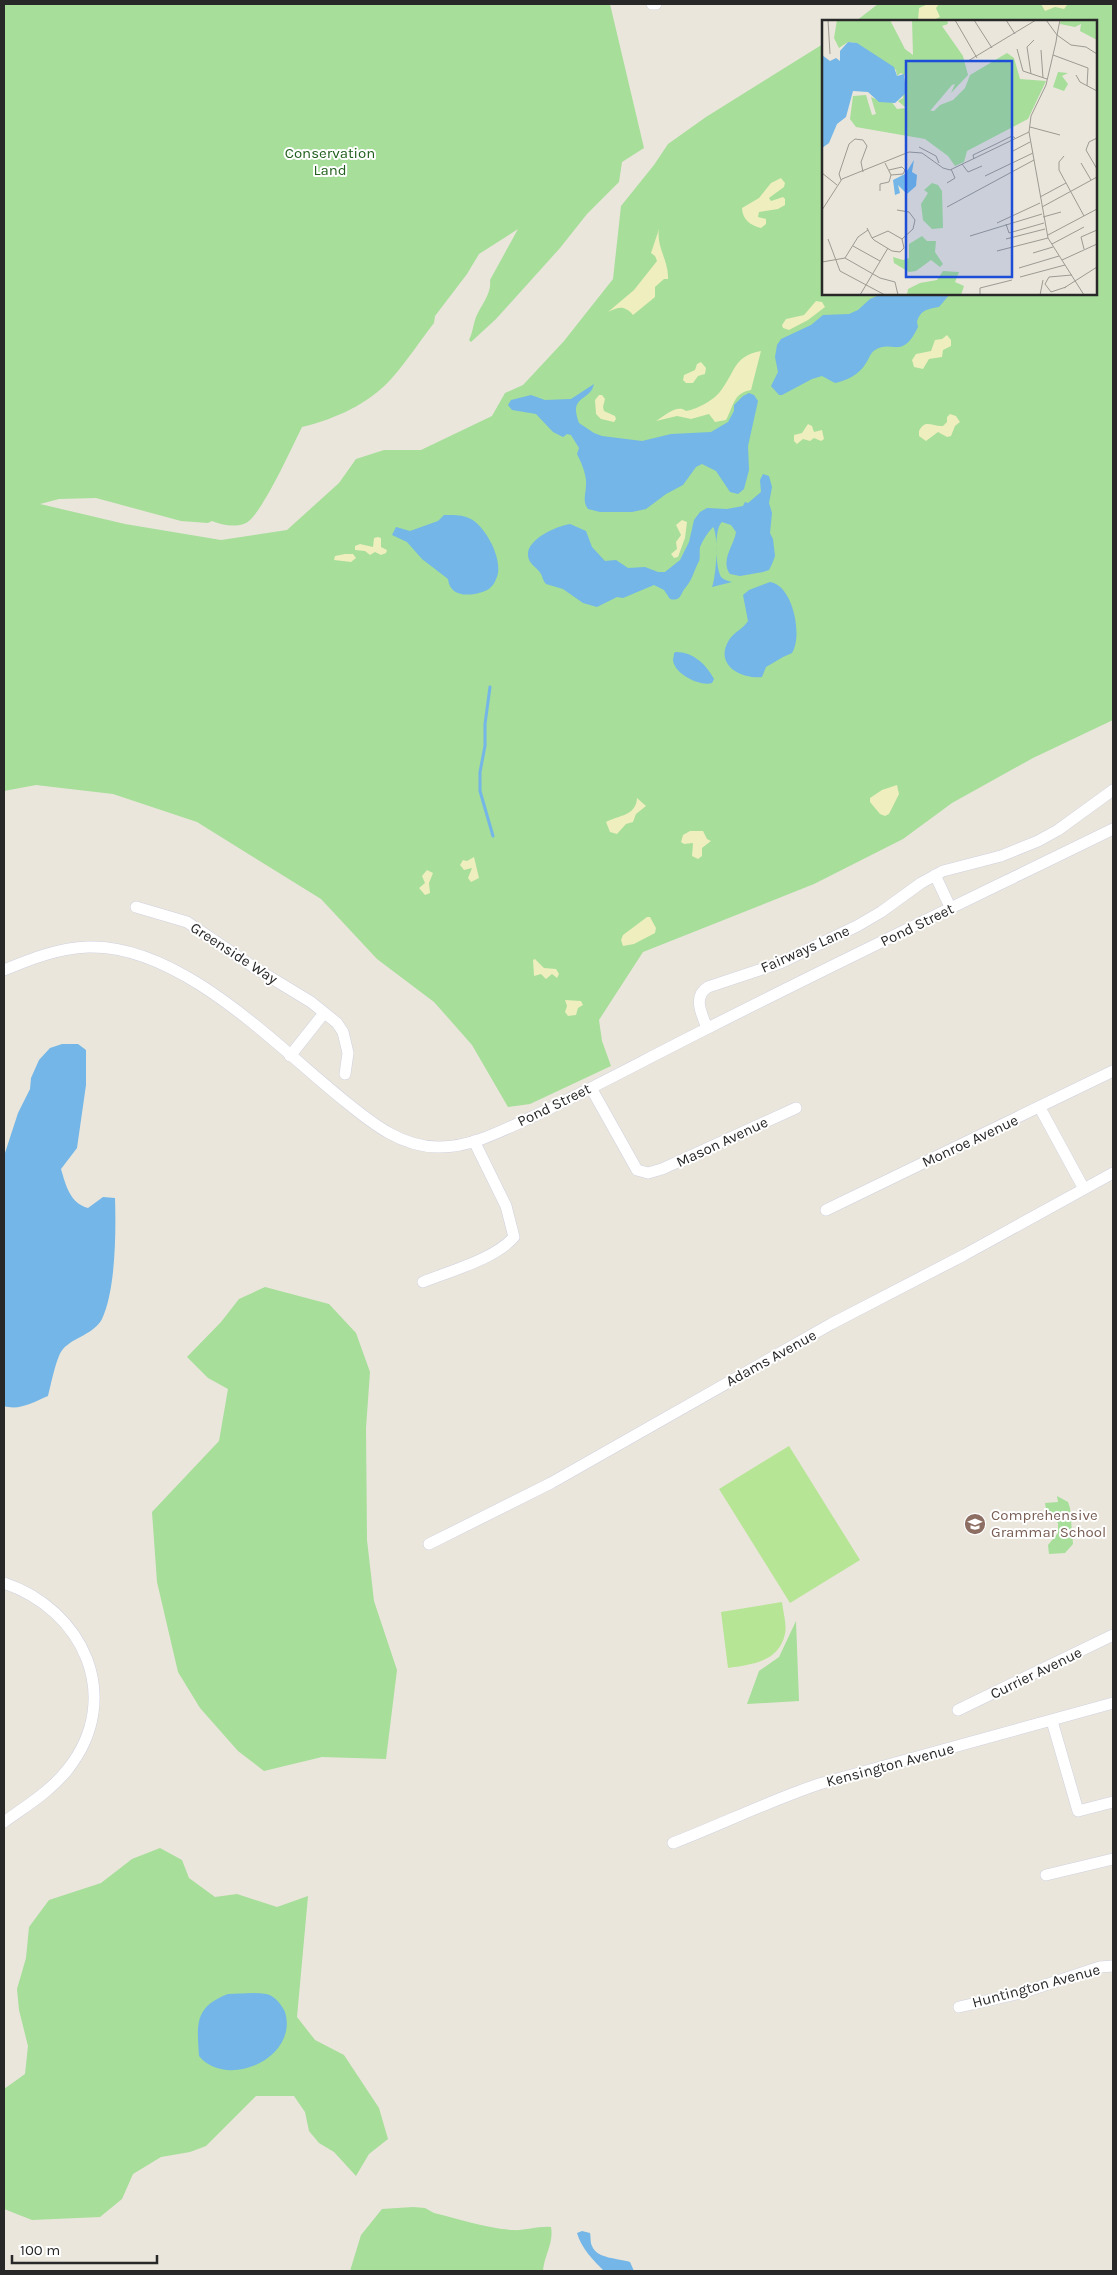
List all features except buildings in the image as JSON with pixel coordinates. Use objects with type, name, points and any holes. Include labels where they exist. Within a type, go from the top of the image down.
[{"type":"street","name":"Fairways Lane","points":[[707,1028],[699,1001],[704,990],[780,964],[857,926],[935,875],[954,867],[1001,856],[1038,841],[1058,830],[1106,793],[1113,790]]},
{"type":"street","name":"Pond Street","points":[[4,970],[67,949],[101,948],[134,955],[182,974],[212,992],[380,1128],[404,1140],[422,1146],[441,1147],[474,1142],[522,1121],[1113,829]]},
{"type":"street","points":[[935,875],[951,909]]},
{"type":"street","name":"Greenside Way","points":[[136,907],[187,922],[255,968],[311,1002],[336,1023],[346,1039],[348,1062],[345,1074]]},
{"type":"street","points":[[290,1056],[324,1013]]},
{"type":"street","name":"Monroe Avenue","points":[[826,1210],[1113,1071]]},
{"type":"street","name":"Mason Avenue","points":[[590,1088],[628,1158],[637,1170],[648,1172],[662,1170],[796,1108]]},
{"type":"street","points":[[1040,1108],[1084,1189]]},
{"type":"street","points":[[423,1282],[491,1254],[508,1244],[514,1237],[506,1206],[474,1142]]},
{"type":"street","name":"Adams Avenue","points":[[429,1544],[551,1483],[831,1324],[964,1255],[1113,1173]]},
{"type":"street","points":[[4,1584],[30,1594],[46,1604],[72,1630],[88,1664],[93,1700],[86,1736],[68,1769],[45,1792],[4,1822]]},
{"type":"street","name":"Currier Avenue","points":[[958,1710],[1113,1635]]},
{"type":"street","name":"Kensington Avenue","points":[[673,1843],[734,1819],[776,1799],[810,1787],[1113,1703]]},
{"type":"street","points":[[1052,1721],[1078,1811],[1113,1802]]},
{"type":"street","points":[[1046,1875],[1113,1859]]},
{"type":"street","name":"Huntington Avenue","points":[[959,2007],[1021,1993],[1100,1967],[1113,1966]]},
{"type":"green space","name":"Conservation Land","points":[[4,4],[610,4],[644,148],[622,162],[619,182],[587,214],[560,248],[496,319],[471,342],[469,340],[475,320],[488,294],[490,280],[518,229],[479,254],[467,274],[435,316],[434,323],[403,365],[383,387],[362,403],[339,415],[302,427],[260,508],[246,523],[233,526],[212,521],[208,523],[181,521],[96,498],[59,499],[40,504],[125,524],[221,540],[287,530],[339,483],[356,459],[384,450],[421,450],[492,416],[505,393],[523,385],[564,341],[613,279],[621,206],[654,165],[668,144],[706,117],[822,45],[822,295],[1097,295],[1097,20],[857,20],[878,4],[1113,4],[1113,720],[1033,758],[952,803],[903,839],[814,884],[643,952],[599,1020],[602,1041],[611,1066],[530,1104],[508,1107],[472,1045],[434,1002],[377,959],[321,899],[197,822],[113,794],[36,785],[4,791]]},
{"type":"green space","points":[[265,1287],[329,1304],[356,1333],[370,1372],[366,1428],[367,1540],[374,1601],[397,1670],[386,1759],[322,1757],[264,1771],[238,1751],[200,1708],[178,1672],[157,1582],[152,1512],[219,1441],[228,1389],[208,1378],[187,1357],[221,1322],[239,1299]]},
{"type":"green space","points":[[789,1446],[860,1560],[790,1603],[719,1489]]},
{"type":"green space","points":[[1057,1496],[1068,1502],[1070,1508],[1073,1544],[1065,1553],[1049,1554],[1048,1545],[1058,1533],[1058,1523],[1047,1515],[1045,1503],[1058,1502]]},
{"type":"green space","points":[[782,1602],[785,1634],[777,1651],[755,1663],[728,1668],[721,1612]]},
{"type":"green space","points":[[796,1621],[799,1701],[747,1704],[759,1671],[779,1657]]},
{"type":"green space","points":[[160,1848],[182,1860],[189,1878],[215,1897],[237,1894],[277,1907],[308,1896],[297,2017],[315,2040],[344,2055],[379,2108],[388,2139],[369,2154],[356,2176],[334,2152],[319,2143],[309,2131],[305,2112],[294,2096],[256,2096],[206,2146],[190,2152],[161,2157],[133,2174],[122,2199],[100,2217],[32,2220],[4,2209],[4,2089],[25,2074],[28,2046],[19,2010],[17,1989],[26,1958],[29,1927],[49,1900],[101,1883],[132,1859]]},
{"type":"green space","points":[[425,2208],[434,2213],[502,2229],[517,2230],[551,2227],[551,2239],[543,2271],[350,2271],[361,2235],[382,2209]]},
{"type":"sand","points":[[928,4],[939,4],[936,8],[940,17],[933,20],[918,20],[919,8]]},
{"type":"sand","points":[[1041,4],[1068,4],[1064,9],[1055,7],[1045,11]]},
{"type":"sand","points":[[781,178],[785,183],[784,187],[769,198],[771,201],[783,197],[785,205],[778,209],[759,212],[758,217],[766,219],[766,224],[761,228],[754,226],[745,219],[742,208],[759,198],[771,183]]},
{"type":"sand","points":[[659,229],[659,242],[667,266],[668,279],[664,279],[655,287],[655,297],[633,315],[624,308],[608,312],[634,290],[657,261],[651,253]]},
{"type":"sand","points":[[816,301],[822,302],[825,307],[808,320],[789,330],[783,328],[782,325],[786,319],[804,315]]},
{"type":"sand","points":[[947,335],[951,340],[951,346],[943,350],[942,357],[929,359],[923,369],[914,367],[912,360],[916,354],[931,351],[935,340],[942,339]]},
{"type":"sand","points":[[761,351],[751,390],[737,397],[726,420],[715,422],[709,414],[691,419],[677,416],[656,421],[675,410],[691,410],[711,400],[722,389],[740,360],[752,353]]},
{"type":"sand","points":[[701,362],[706,368],[705,374],[698,376],[693,383],[686,383],[683,380],[684,375],[695,370],[697,364]]},
{"type":"sand","points":[[599,395],[602,395],[605,399],[604,411],[615,416],[614,422],[601,419],[596,414],[595,400]]},
{"type":"sand","points":[[950,414],[956,416],[960,422],[955,426],[951,436],[947,437],[938,432],[926,441],[919,436],[921,427],[927,424],[943,426]]},
{"type":"sand","points":[[808,424],[812,426],[814,432],[822,430],[824,439],[821,441],[814,438],[810,441],[803,439],[797,444],[794,441],[794,435],[802,433]]},
{"type":"sand","points":[[682,520],[687,522],[685,538],[678,557],[674,558],[671,554],[677,549],[676,542],[681,535],[676,525]]},
{"type":"sand","points":[[374,538],[381,538],[381,547],[387,550],[386,553],[381,555],[375,552],[370,555],[365,551],[355,550],[355,546],[360,544],[373,547]]},
{"type":"sand","points":[[353,554],[356,558],[351,562],[334,560],[335,556]]},
{"type":"sand","points":[[897,785],[899,794],[889,814],[885,816],[880,814],[870,802],[870,798],[882,790]]},
{"type":"sand","points":[[637,798],[646,806],[636,814],[633,822],[626,824],[617,834],[610,832],[606,822],[630,812],[636,804]]},
{"type":"sand","points":[[690,831],[703,831],[707,839],[711,841],[702,848],[702,856],[698,859],[692,856],[693,843],[684,844],[681,842],[683,835]]},
{"type":"sand","points":[[474,857],[479,878],[471,882],[468,878],[472,868],[464,870],[460,865],[463,860],[467,861]]},
{"type":"sand","points":[[427,870],[433,873],[429,883],[430,893],[425,895],[419,888],[425,883],[422,876]]},
{"type":"sand","points":[[647,917],[650,917],[656,928],[655,933],[634,944],[623,946],[621,940],[623,935]]},
{"type":"sand","points":[[535,959],[544,968],[556,969],[559,974],[557,978],[552,974],[546,979],[541,974],[534,976],[533,960]]},
{"type":"sand","points":[[565,1000],[581,1001],[583,1005],[578,1008],[576,1015],[568,1016],[565,1012],[567,1006]]},
{"type":"water","points":[[880,295],[949,295],[939,307],[928,309],[920,315],[917,322],[918,327],[907,343],[902,346],[881,347],[875,350],[860,370],[844,381],[835,383],[822,376],[779,395],[771,386],[778,372],[775,357],[777,345],[781,339],[811,325],[823,315],[849,314],[858,310],[870,299]]},
{"type":"water","points":[[594,384],[592,390],[578,403],[576,408],[579,423],[602,436],[642,441],[671,434],[711,432],[728,422],[734,411],[734,405],[743,396],[749,393],[754,395],[758,401],[748,446],[749,470],[744,489],[738,494],[730,492],[716,471],[702,464],[696,467],[683,485],[666,494],[646,509],[632,512],[600,512],[588,509],[585,500],[586,477],[577,454],[579,448],[571,435],[567,434],[563,437],[553,432],[536,414],[512,410],[508,405],[511,400],[531,395],[545,400],[571,399]]},
{"type":"water","points":[[763,474],[769,476],[772,487],[769,503],[772,513],[770,533],[773,539],[775,556],[769,570],[740,576],[730,574],[726,564],[736,532],[731,525],[722,522],[719,526],[716,546],[713,527],[700,547],[699,560],[679,598],[670,599],[664,590],[654,585],[623,598],[617,597],[597,607],[583,603],[563,589],[546,584],[541,574],[528,558],[529,549],[537,539],[551,530],[570,524],[586,531],[592,547],[605,561],[616,560],[628,568],[645,567],[658,572],[665,572],[680,560],[689,542],[694,520],[700,512],[707,508],[727,509],[743,506],[745,502],[748,503],[761,492],[760,480]]},
{"type":"water","points":[[444,515],[468,517],[477,523],[488,537],[498,564],[496,580],[489,589],[471,594],[458,593],[450,586],[448,579],[422,559],[407,542],[392,535],[396,527],[410,531],[438,521]]},
{"type":"water","points":[[716,550],[721,577],[732,582],[712,587],[716,566]]},
{"type":"water","points":[[770,582],[778,585],[790,601],[796,624],[795,645],[792,653],[766,667],[762,677],[754,677],[745,675],[732,668],[727,663],[725,649],[731,637],[748,621],[743,595],[749,590]]},
{"type":"water","points":[[676,652],[688,654],[698,660],[707,668],[714,679],[712,683],[707,684],[695,681],[678,670],[673,659]]},
{"type":"water","points":[[62,1044],[78,1044],[86,1050],[86,1085],[77,1148],[61,1169],[70,1193],[82,1206],[88,1208],[103,1197],[115,1198],[113,1276],[107,1306],[102,1319],[94,1328],[73,1341],[60,1353],[48,1396],[26,1405],[10,1407],[4,1406],[4,1156],[18,1113],[30,1089],[31,1078],[39,1060],[50,1048]]},
{"type":"water","points":[[228,1994],[266,1994],[272,1996],[285,2012],[286,2028],[281,2043],[271,2055],[258,2064],[242,2069],[226,2070],[211,2066],[199,2056],[198,2026],[203,2011],[217,1999]]},
{"type":"water","points":[[582,2231],[590,2233],[592,2246],[598,2253],[603,2256],[630,2262],[634,2271],[604,2271],[588,2254],[582,2244],[577,2233]]},
{"type":"waterway","points":[[490,687],[485,724],[485,746],[480,772],[480,791],[493,836]]},
{"type":"place","name":"Comprehensive Grammar School","points":[[975,1524]]}]
